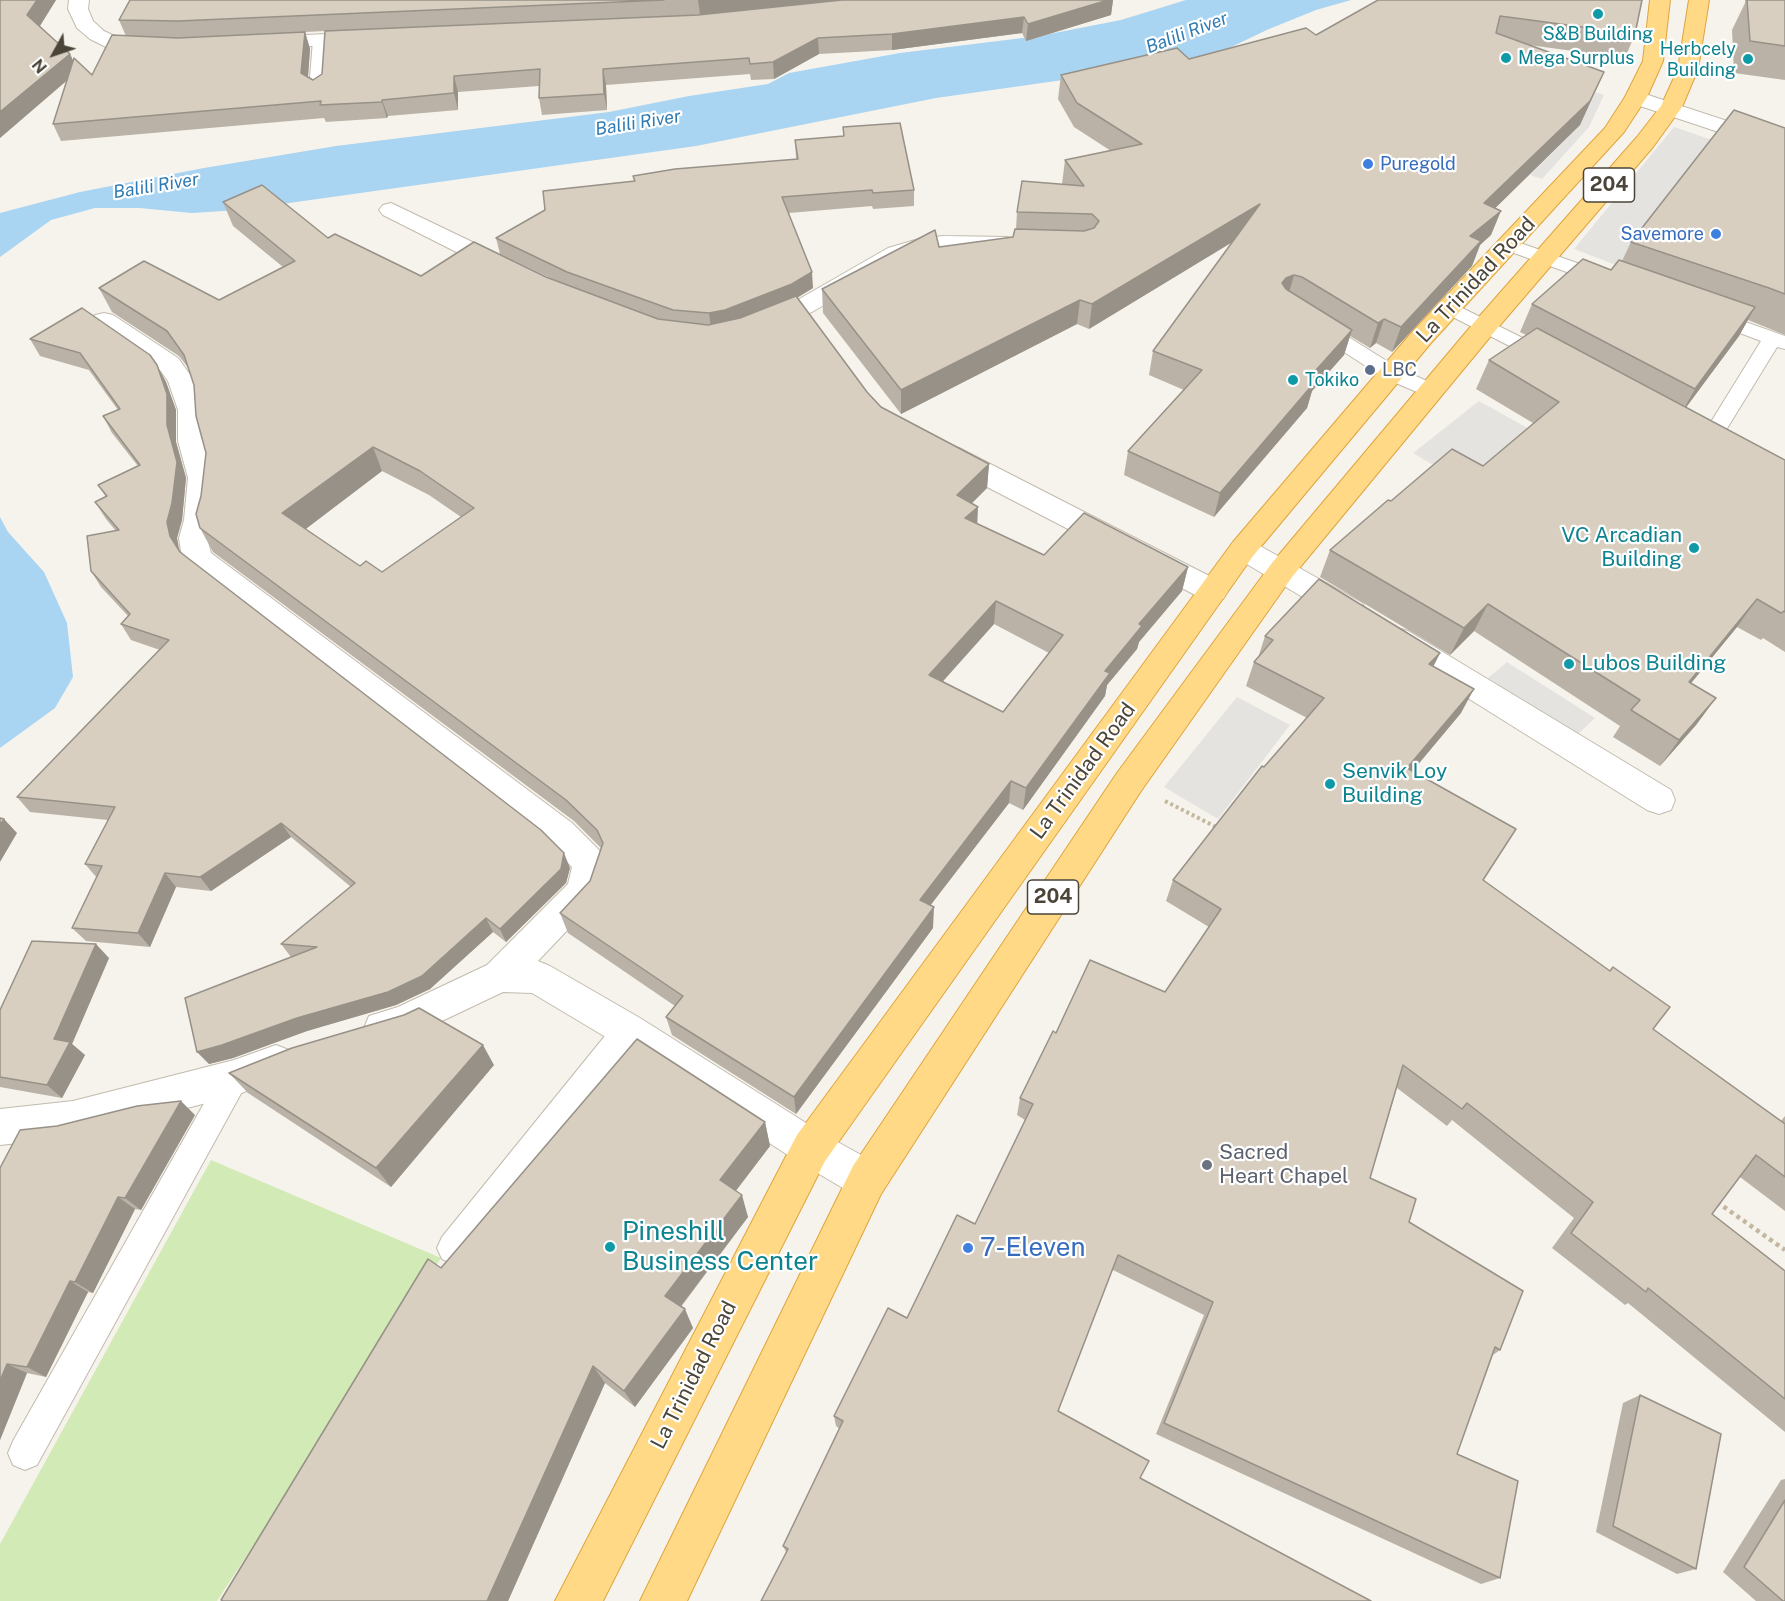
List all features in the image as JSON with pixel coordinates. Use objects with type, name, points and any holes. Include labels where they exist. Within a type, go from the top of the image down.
[{"type":"highway","name":"La Trinidad Road","points":[[578,1601],[811,1148],[1243,549],[1391,373],[1613,132],[1636,96],[1653,61],[1660,0]]},
{"type":"highway","name":"La Trinidad Road","points":[[663,1601],[867,1180],[1128,783],[1282,570],[1485,325],[1645,142],[1671,107],[1688,69],[1699,0]]},
{"type":"highway","points":[[1304,476],[1342,497]]},
{"type":"street","points":[[79,0],[78,9],[84,24],[97,35],[117,45],[174,46]]},
{"type":"street","points":[[245,51],[249,43],[386,38]]},
{"type":"street","points":[[1636,96],[1785,147]]},
{"type":"street","points":[[392,210],[529,279]]},
{"type":"street","points":[[742,330],[810,316],[896,253],[922,245],[1026,244]]},
{"type":"street","points":[[104,321],[169,364],[181,380],[191,410],[192,441],[202,478],[198,520],[193,538],[195,551],[201,560],[560,833],[590,863],[583,891],[500,976],[404,1022],[351,1037]]},
{"type":"street","points":[[928,444],[1213,591]]},
{"type":"street","points":[[1243,549],[1282,570],[1659,800]]},
{"type":"street","points":[[500,976],[537,977],[627,1030],[811,1148],[867,1180]]},
{"type":"street","points":[[0,1126],[73,1119],[234,1078],[308,1050]]},
{"type":"lane","points":[[316,90],[321,40]]},
{"type":"lane","points":[[1509,245],[1621,285]]},
{"type":"lane","points":[[1450,308],[1567,368]]},
{"type":"lane","points":[[1698,311],[1779,340],[1708,443]]},
{"type":"lane","points":[[1307,320],[1391,373],[1431,391]]},
{"type":"lane","points":[[1688,433],[1728,454]]},
{"type":"lane","points":[[453,1248],[627,1030]]},
{"type":"lane","points":[[25,1453],[234,1078]]},
{"type":"path","points":[[1128,783],[1224,831]]},
{"type":"path","points":[[1716,1202],[1785,1250]]},
{"type":"green space","points":[[211,1160],[441,1258],[217,1601],[0,1601],[0,1544]]},
{"type":"shaded area","points":[[1595,92],[1604,95],[1589,127],[1542,179],[1530,175],[1580,125]]},
{"type":"shaded area","points":[[1674,127],[1718,142],[1621,267],[1574,249]]},
{"type":"shaded area","points":[[1479,401],[1540,435],[1475,490],[1413,453]]},
{"type":"shaded area","points":[[1507,662],[1595,718],[1576,736],[1488,678]]},
{"type":"shaded area","points":[[1237,697],[1290,725],[1218,819],[1164,787]]},
{"type":"water","name":"Balili River","points":[[1186,0],[1351,0],[1316,10],[1269,29],[1204,60],[936,98],[696,146],[239,210],[192,213],[139,208],[95,208],[51,220],[0,257],[0,213],[80,192],[336,146],[609,112],[689,96],[768,84],[789,73],[900,53],[1039,36],[1121,20]]},
{"type":"water","points":[[0,517],[8,532],[44,572],[67,623],[73,677],[55,708],[0,748]]},
{"type":"building","points":[[0,0],[37,0],[27,15],[70,54],[0,112]]},
{"type":"building","points":[[130,0],[664,0],[178,21],[119,20]]},
{"type":"building","points":[[842,0],[1108,0],[1028,24],[1024,17],[892,34],[818,38],[773,62],[750,64],[749,58],[603,69],[604,94],[539,98],[540,69],[454,76],[454,93],[382,100],[382,102],[320,105],[321,101],[53,124],[74,58],[92,75],[112,35],[178,38],[305,32],[301,73],[313,80],[322,74],[325,31],[698,15]]},
{"type":"building","points":[[1378,0],[1642,0],[1635,34],[1500,16],[1496,33],[1604,72],[1590,101],[1484,203],[1501,211],[1470,236],[1481,241],[1401,327],[1384,319],[1378,323],[1302,277],[1294,275],[1286,278],[1282,283],[1286,289],[1352,330],[1308,379],[1314,383],[1220,493],[1128,451],[1202,370],[1153,351],[1260,204],[1092,304],[1080,300],[901,390],[822,289],[935,230],[939,247],[1013,237],[1015,229],[1084,231],[1094,228],[1099,221],[1092,214],[1017,212],[1022,181],[1084,186],[1065,160],[1142,144],[1077,103],[1061,75],[1177,48],[1189,59],[1306,28],[1316,35]]},
{"type":"building","points":[[1747,0],[1785,0],[1785,46],[1750,41]]},
{"type":"building","name":"Savemore","points":[[1734,110],[1785,128],[1785,294],[1631,242]]},
{"type":"building","points":[[900,123],[914,190],[873,193],[872,190],[782,197],[812,272],[792,284],[725,310],[709,313],[673,310],[567,272],[496,238],[545,210],[543,191],[635,181],[633,176],[675,169],[798,159],[795,140],[844,136],[843,127]]},
{"type":"building","points":[[262,185],[328,238],[335,234],[421,276],[474,242],[546,277],[658,319],[708,325],[740,318],[796,296],[867,392],[881,407],[989,464],[957,495],[978,507],[965,518],[1044,555],[1084,513],[1188,567],[1139,624],[1142,626],[1105,671],[1110,673],[1026,788],[1011,781],[920,900],[934,907],[794,1097],[666,1017],[683,996],[560,913],[590,881],[603,843],[597,830],[566,800],[200,528],[196,514],[201,496],[206,453],[196,416],[194,385],[184,355],[167,331],[99,288],[144,261],[219,300],[295,261],[223,202]],"holes":[[[373,447],[420,471],[474,508],[382,572],[366,561],[360,566],[282,513]],[[996,601],[1063,635],[1003,712],[929,675]]]},
{"type":"building","points":[[1583,259],[1611,270],[1619,260],[1755,307],[1695,389],[1532,304]]},
{"type":"building","points":[[82,308],[150,355],[157,365],[167,394],[167,425],[177,462],[172,503],[167,522],[170,536],[180,552],[541,830],[564,853],[561,869],[500,929],[486,918],[422,976],[388,992],[297,1018],[197,1052],[185,998],[317,947],[281,944],[355,883],[281,823],[200,877],[165,873],[138,933],[72,928],[102,866],[85,864],[115,807],[17,797],[169,640],[121,624],[130,614],[91,571],[87,536],[119,530],[95,502],[107,496],[98,485],[140,465],[103,416],[120,409],[80,353],[30,339]]},
{"type":"building","points":[[1537,328],[1785,460],[1785,612],[1781,613],[1757,599],[1689,682],[1716,698],[1679,740],[1631,710],[1640,700],[1488,604],[1464,628],[1330,550],[1452,449],[1483,466],[1559,402],[1489,360]]},
{"type":"building","points":[[1319,579],[1440,653],[1429,664],[1474,689],[1407,768],[1516,829],[1483,880],[1610,971],[1613,967],[1670,1007],[1653,1029],[1785,1124],[1785,1177],[1756,1155],[1712,1214],[1785,1271],[1785,1399],[1648,1288],[1646,1292],[1571,1233],[1593,1202],[1467,1103],[1462,1109],[1403,1065],[1370,1178],[1416,1199],[1409,1222],[1523,1291],[1500,1350],[1495,1347],[1457,1454],[1518,1481],[1500,1578],[1164,1423],[1213,1302],[1118,1255],[1058,1411],[1149,1461],[1140,1478],[1371,1601],[761,1601],[788,1549],[783,1546],[843,1421],[834,1416],[888,1308],[907,1318],[957,1215],[975,1224],[1033,1104],[1020,1098],[1053,1031],[1056,1033],[1090,960],[1165,992],[1221,909],[1173,880],[1262,766],[1264,767],[1324,698],[1254,662],[1273,640],[1265,636]]},
{"type":"building","points":[[32,941],[96,944],[54,1039],[70,1042],[47,1085],[0,1077],[0,1010]]},
{"type":"building","points":[[419,1008],[483,1045],[376,1168],[229,1073],[292,1048],[404,1015]]},
{"type":"building","points":[[637,1039],[765,1122],[720,1180],[742,1195],[665,1296],[685,1309],[624,1391],[593,1366],[487,1601],[221,1600],[428,1259],[441,1268]]},
{"type":"building","points":[[181,1101],[125,1198],[118,1197],[75,1282],[70,1281],[27,1367],[7,1364],[0,1381],[0,1168],[20,1130],[57,1126],[137,1106]]},
{"type":"building","points":[[1640,1395],[1721,1434],[1696,1569],[1613,1526]]},
{"type":"building","points":[[1785,1500],[1785,1601],[1783,1601],[1744,1567]]},
{"type":"place","name":"S&B Building","points":[[1598,14]]},
{"type":"place","name":"Mega Surplus","points":[[1506,58]]},
{"type":"place","name":"Herbcely Building","points":[[1748,59]]},
{"type":"place","name":"Puregold","points":[[1368,164]]},
{"type":"place","name":"Savemore","points":[[1716,234]]},
{"type":"place","name":"LBC","points":[[1370,370]]},
{"type":"place","name":"Tokiko","points":[[1293,380]]},
{"type":"place","name":"VC Arcadian Building","points":[[1694,548]]},
{"type":"place","name":"Lubos Building","points":[[1569,664]]},
{"type":"place","name":"Senvik Loy Building","points":[[1330,784]]},
{"type":"place","name":"Sacred Heart Chapel","points":[[1207,1165]]},
{"type":"place","name":"Pineshill Business Center","points":[[610,1247]]},
{"type":"place","name":"7-Eleven","points":[[968,1248]]}]
